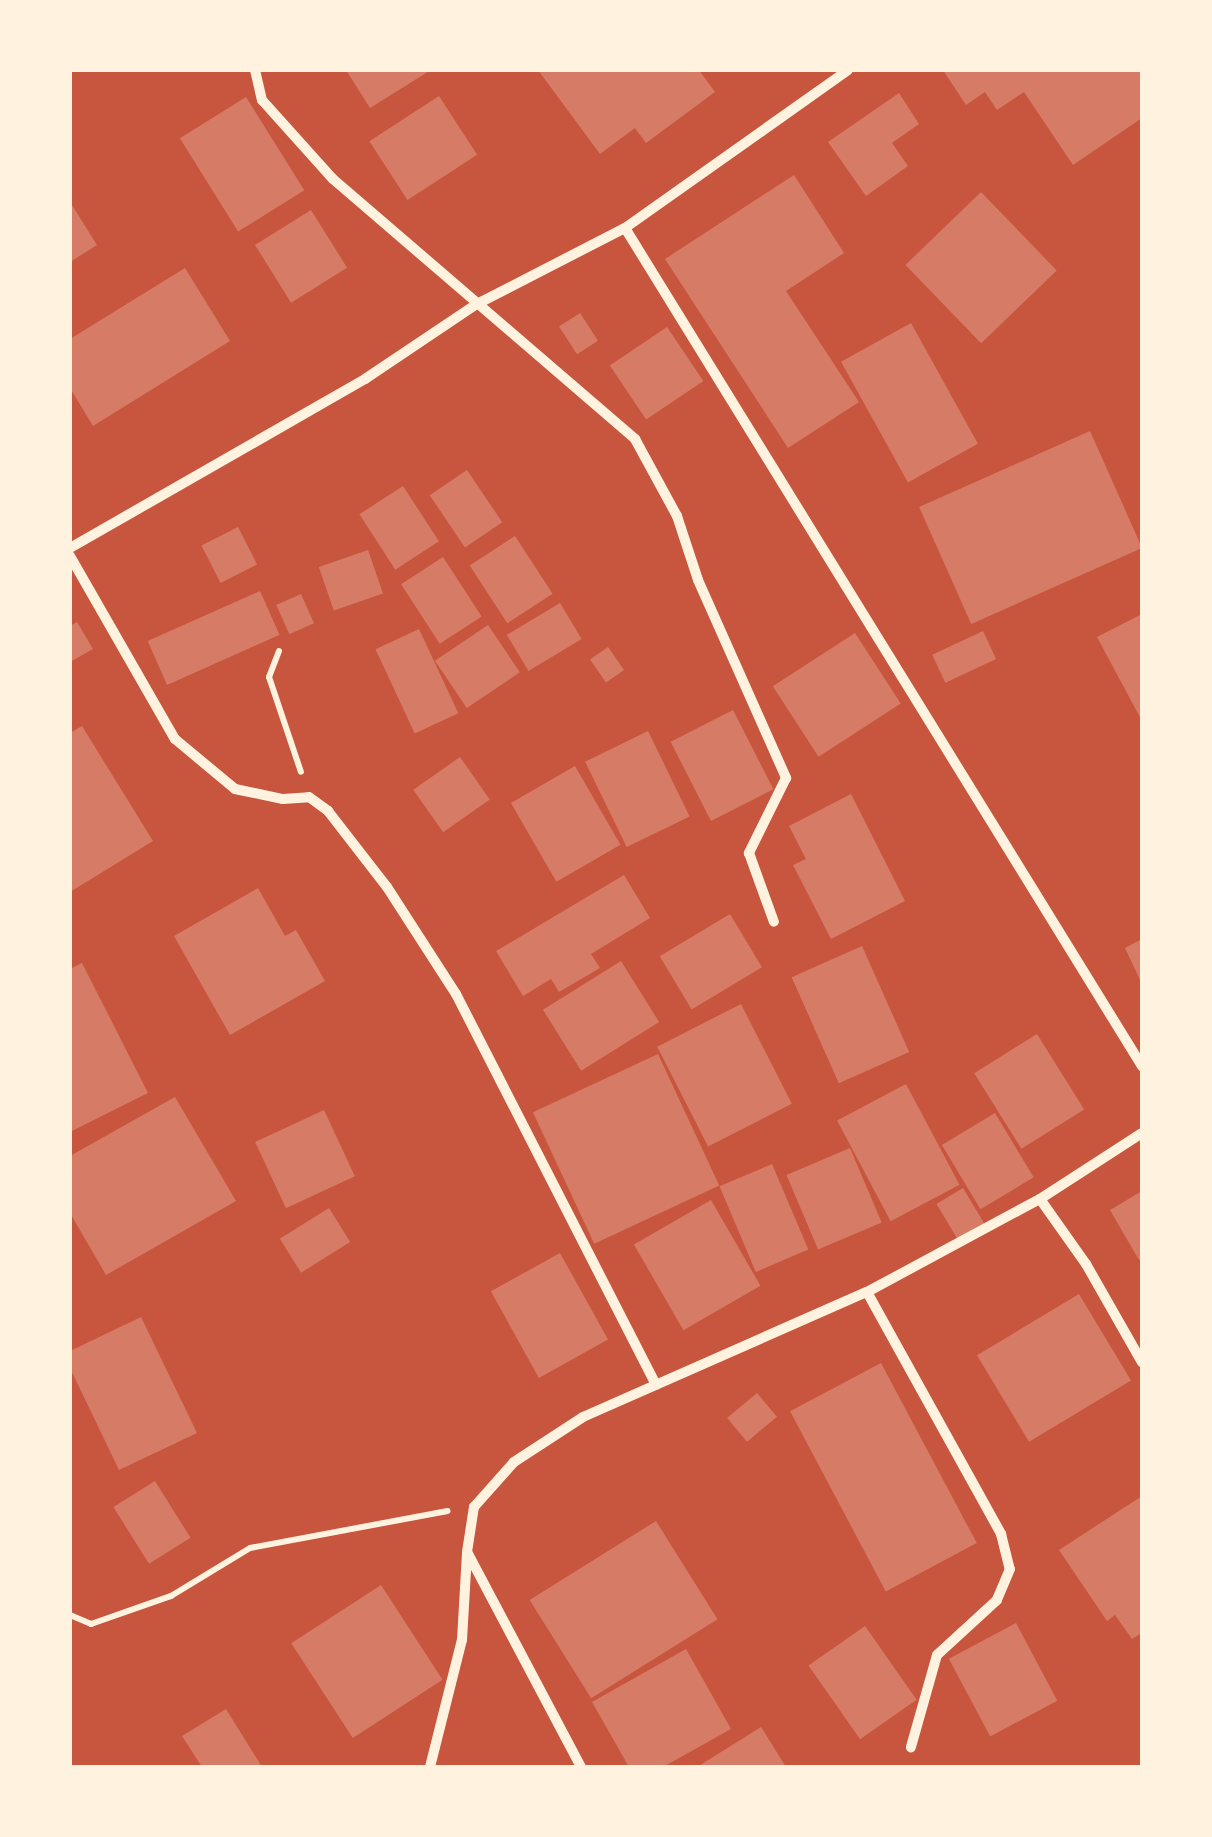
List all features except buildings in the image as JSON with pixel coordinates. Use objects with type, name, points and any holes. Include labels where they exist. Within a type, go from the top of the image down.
[{"type":"street","points":[[255,70],[262,100],[293,139],[476,305],[597,402],[635,440],[677,516],[698,580],[786,778],[749,853],[774,922]]},
{"type":"street","points":[[70,548],[365,379],[476,305],[624,228],[848,70]]},
{"type":"street","points":[[624,228],[1142,1066]]},
{"type":"street","points":[[70,556],[175,738],[236,789],[282,799],[309,797],[328,810],[388,887],[456,994],[656,1385]]},
{"type":"street","points":[[430,1767],[462,1640],[466,1552],[474,1507],[514,1462],[583,1417],[867,1292],[1040,1199],[1142,1133]]},
{"type":"street","points":[[1040,1199],[1086,1264],[1142,1362]]},
{"type":"street","points":[[867,1292],[1001,1534],[1010,1569],[997,1600],[937,1654],[911,1748]]},
{"type":"street","points":[[466,1552],[580,1767]]},
{"type":"path","points":[[279,651],[269,677],[309,797]]},
{"type":"path","points":[[70,1616],[91,1624],[171,1596],[250,1548],[474,1507]]}]
